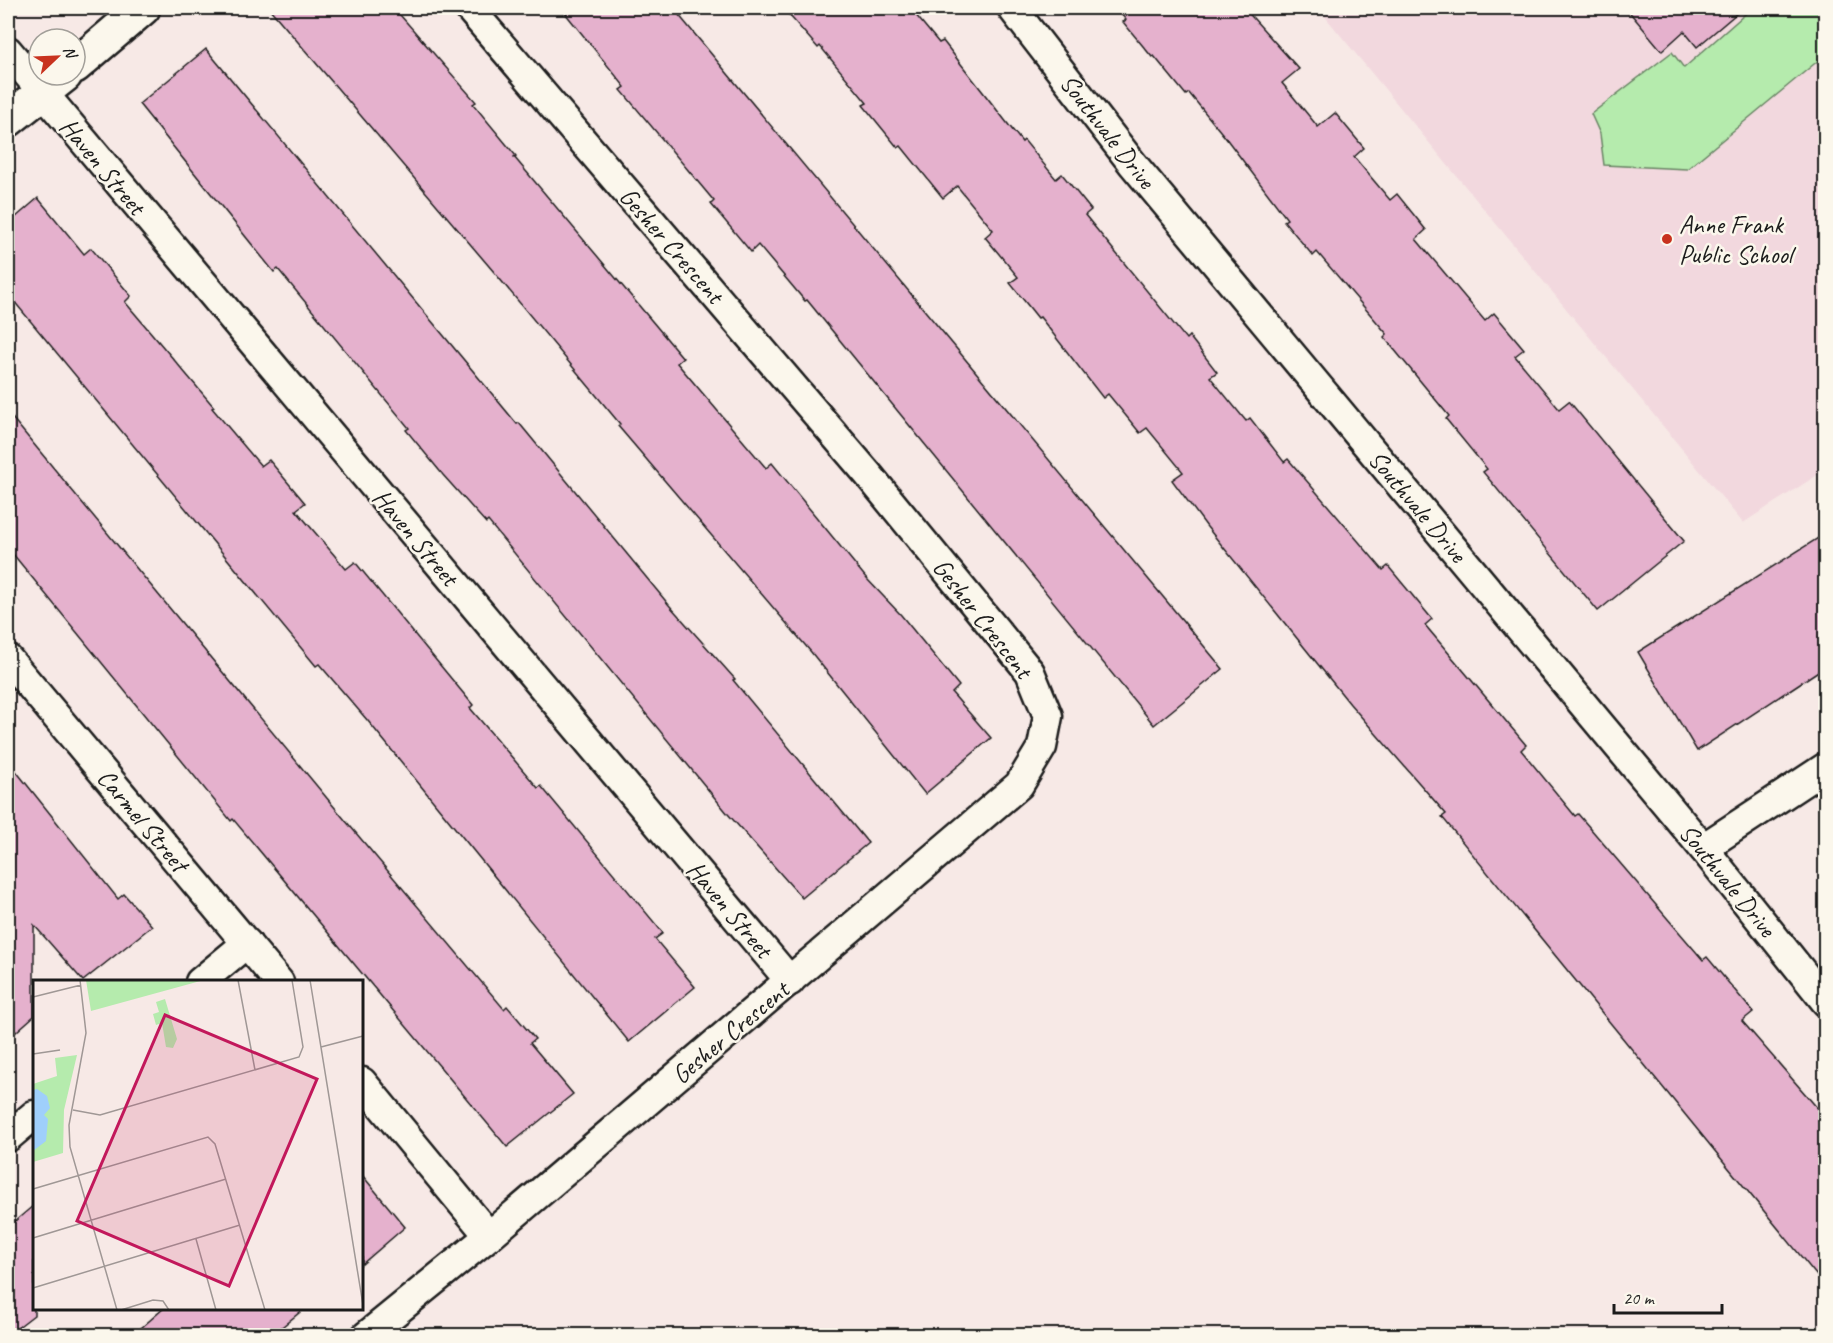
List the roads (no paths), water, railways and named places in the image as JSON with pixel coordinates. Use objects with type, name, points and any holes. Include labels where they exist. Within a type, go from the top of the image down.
[{"type":"street","points":[[87,56],[143,8]]},
{"type":"street","name":"Gesher Crescent","points":[[366,1335],[489,1236],[1019,785],[1042,747],[1048,716],[1030,672],[934,555],[469,8]]},
{"type":"street","name":"Southvale Drive","points":[[1012,8],[1132,163],[1702,848],[1826,1002]]},
{"type":"street","name":"Haven Street","points":[[8,51],[27,65]]},
{"type":"street","points":[[8,120],[50,87]]},
{"type":"street","name":"Haven Street","points":[[56,87],[790,981]]},
{"type":"street","name":"Carmel Street","points":[[8,659],[278,980]]},
{"type":"street","points":[[1702,848],[1826,767]]},
{"type":"street","points":[[201,980],[247,943]]},
{"type":"street","points":[[363,1083],[489,1236]]},
{"type":"street","points":[[8,1137],[33,1116]]},
{"type":"place","name":"Anne Frank Public School","points":[[1667,239]]}]
